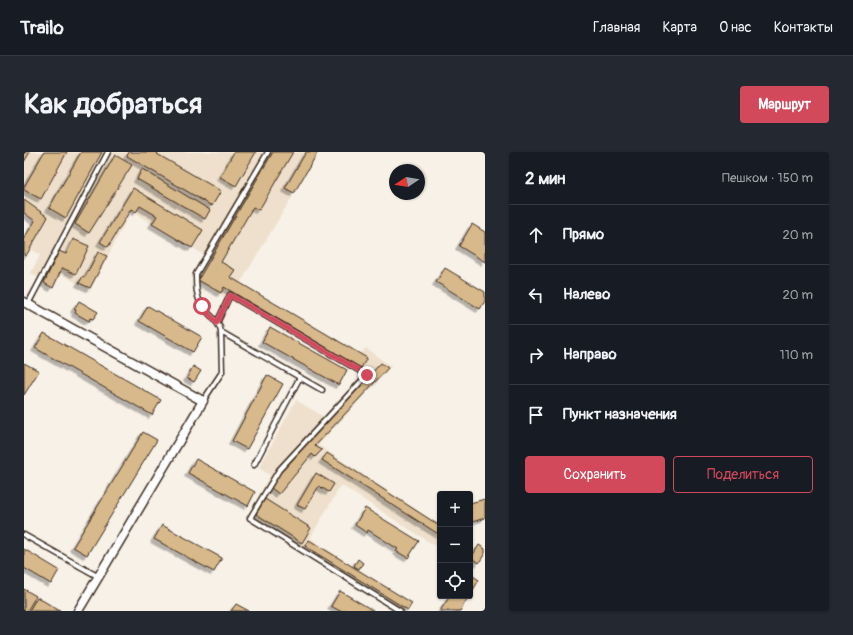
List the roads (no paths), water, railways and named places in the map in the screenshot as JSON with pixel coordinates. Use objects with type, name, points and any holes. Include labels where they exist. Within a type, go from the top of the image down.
[{"type":"street","points":[[25,305],[203,401],[78,611]]},
{"type":"lane","points":[[25,305],[108,152]]},
{"type":"lane","points":[[203,401],[222,372],[221,332],[220,327],[202,306],[196,290],[196,274],[268,152]]},
{"type":"lane","points":[[217,323],[230,295],[367,375],[279,470],[250,518],[400,611]]},
{"type":"lane","points":[[221,332],[322,390]]},
{"type":"lane","points":[[254,465],[300,377]]},
{"type":"lane","points":[[24,535],[99,577]]}]
